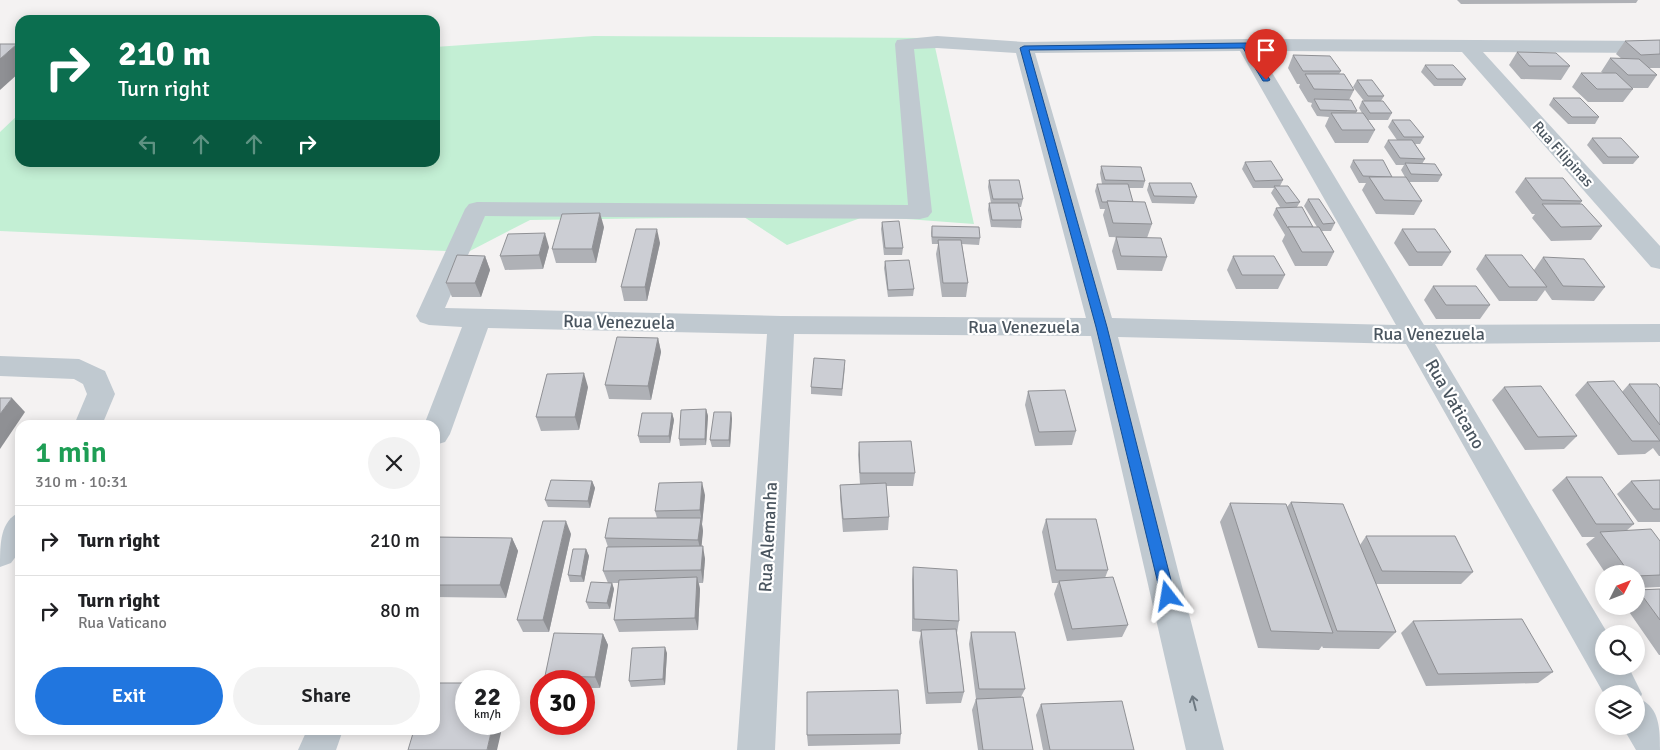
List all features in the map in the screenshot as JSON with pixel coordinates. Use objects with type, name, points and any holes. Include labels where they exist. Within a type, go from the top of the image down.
[{"type":"street","name":"Rua Venezuela","points":[[1024,48],[937,42],[904,44],[920,212],[477,209],[429,316],[478,319],[781,325],[1102,327],[1414,335],[1660,333]]},
{"type":"street","points":[[1206,750],[1102,327],[1024,48],[1246,45],[1660,47]]},
{"type":"street","name":"Rua Vaticano","points":[[1246,45],[1595,644]]},
{"type":"street","name":"Rua Filipinas","points":[[1467,46],[1660,261]]},
{"type":"street","points":[[440,421],[478,319]]},
{"type":"street","name":"Rua Alemanha","points":[[756,750],[781,325]]},
{"type":"street","points":[[0,366],[79,369],[95,378],[101,394],[90,420]]},
{"type":"street","points":[[0,552],[15,532]]},
{"type":"street","points":[[1645,730],[1657,750]]},
{"type":"street","points":[[317,750],[323,735]]},
{"type":"green space","points":[[594,36],[933,38],[974,224],[866,216],[787,245],[744,217],[530,220],[468,252],[0,231],[0,132],[15,118],[15,167],[440,167],[440,47]]},
{"type":"building","points":[[1660,40],[1660,54],[1641,55],[1625,41]]},
{"type":"building","points":[[0,44],[15,44],[15,46],[0,59]]},
{"type":"building","points":[[1517,52],[1556,53],[1570,66],[1529,66]]},
{"type":"building","points":[[1293,55],[1330,56],[1341,71],[1303,71]]},
{"type":"building","points":[[1610,58],[1639,59],[1657,75],[1628,75]]},
{"type":"building","points":[[1425,65],[1453,65],[1466,79],[1437,79]]},
{"type":"building","points":[[1581,73],[1616,73],[1633,89],[1597,89]]},
{"type":"building","points":[[1305,74],[1344,74],[1354,90],[1314,89]]},
{"type":"building","points":[[1357,80],[1372,80],[1384,96],[1368,96]]},
{"type":"building","points":[[1553,98],[1580,98],[1599,117],[1572,117]]},
{"type":"building","points":[[1314,99],[1351,100],[1357,111],[1320,110]]},
{"type":"building","points":[[1362,101],[1383,101],[1392,113],[1370,113]]},
{"type":"building","points":[[1331,113],[1363,113],[1375,130],[1342,130]]},
{"type":"building","points":[[1392,120],[1410,120],[1424,137],[1404,137]]},
{"type":"building","points":[[1592,138],[1621,138],[1639,157],[1608,157]]},
{"type":"building","points":[[1388,140],[1412,140],[1425,159],[1400,158]]},
{"type":"building","points":[[1353,160],[1383,160],[1392,177],[1363,176]]},
{"type":"building","points":[[1271,161],[1283,180],[1255,181],[1245,162]]},
{"type":"building","points":[[1405,163],[1435,164],[1442,175],[1411,174]]},
{"type":"building","points":[[1101,166],[1141,167],[1145,181],[1105,180]]},
{"type":"building","points":[[1369,177],[1406,177],[1422,201],[1384,200]]},
{"type":"building","points":[[1525,178],[1563,178],[1582,201],[1542,200]]},
{"type":"building","points":[[989,180],[1019,180],[1023,199],[993,199]]},
{"type":"building","points":[[1149,183],[1191,183],[1197,197],[1154,196]]},
{"type":"building","points":[[1097,184],[1128,184],[1133,202],[1102,202]]},
{"type":"building","points":[[1274,186],[1288,186],[1300,202],[1286,203]]},
{"type":"building","points":[[1308,199],[1319,199],[1335,223],[1323,224]]},
{"type":"building","points":[[1107,201],[1145,202],[1152,224],[1113,223]]},
{"type":"building","points":[[989,203],[1018,203],[1022,220],[992,220]]},
{"type":"building","points":[[1542,204],[1582,204],[1602,226],[1561,227]]},
{"type":"building","points":[[1302,207],[1313,227],[1288,228],[1276,208]]},
{"type":"building","points":[[600,213],[592,249],[552,249],[562,214]]},
{"type":"building","points":[[899,221],[903,248],[885,248],[882,222]]},
{"type":"building","points":[[932,226],[979,227],[980,238],[932,237]]},
{"type":"building","points":[[1288,227],[1319,227],[1334,252],[1302,252]]},
{"type":"building","points":[[636,229],[657,229],[645,287],[621,287]]},
{"type":"building","points":[[1402,229],[1435,229],[1451,252],[1417,252]]},
{"type":"building","points":[[545,233],[539,255],[500,256],[508,234]]},
{"type":"building","points":[[1116,237],[1161,238],[1167,257],[1121,256]]},
{"type":"building","points":[[938,240],[961,240],[968,283],[943,283]]},
{"type":"building","points":[[457,255],[485,256],[475,283],[446,283]]},
{"type":"building","points":[[1485,255],[1522,255],[1547,287],[1509,287]]},
{"type":"building","points":[[1233,256],[1274,256],[1285,275],[1242,275]]},
{"type":"building","points":[[1543,257],[1584,259],[1605,287],[1563,286]]},
{"type":"building","points":[[909,260],[914,289],[888,290],[885,261]]},
{"type":"building","points":[[1433,286],[1476,286],[1490,305],[1446,305]]},
{"type":"building","points":[[617,337],[658,338],[648,386],[605,385]]},
{"type":"building","points":[[814,358],[845,360],[842,389],[811,387]]},
{"type":"building","points":[[584,373],[575,417],[536,417],[547,374]]},
{"type":"building","points":[[1614,381],[1660,441],[1632,441],[1587,382]]},
{"type":"building","points":[[1629,384],[1657,384],[1660,388],[1660,425]]},
{"type":"building","points":[[1541,386],[1577,436],[1538,437],[1504,387]]},
{"type":"building","points":[[1065,390],[1076,431],[1039,432],[1028,391]]},
{"type":"building","points":[[0,398],[12,398],[0,414]]},
{"type":"building","points":[[706,409],[705,439],[679,439],[681,410]]},
{"type":"building","points":[[714,412],[731,412],[729,440],[710,440]]},
{"type":"building","points":[[642,413],[672,413],[669,436],[638,436]]},
{"type":"building","points":[[911,441],[915,473],[860,473],[859,442]]},
{"type":"building","points":[[1566,477],[1602,477],[1634,524],[1596,524]]},
{"type":"building","points":[[551,480],[592,481],[588,501],[545,500]]},
{"type":"building","points":[[1660,480],[1660,509],[1653,509],[1631,481]]},
{"type":"building","points":[[702,482],[700,510],[655,511],[659,483]]},
{"type":"building","points":[[886,483],[889,517],[843,519],[840,485]]},
{"type":"building","points":[[1291,502],[1343,504],[1396,632],[1337,631]]},
{"type":"building","points":[[1230,503],[1286,504],[1333,633],[1271,631]]},
{"type":"building","points":[[609,518],[701,518],[698,540],[605,538]]},
{"type":"building","points":[[1046,519],[1096,519],[1108,570],[1056,570]]},
{"type":"building","points":[[543,521],[566,521],[543,620],[517,620]]},
{"type":"building","points":[[1651,529],[1660,541],[1660,575],[1645,576],[1645,565],[1624,565],[1600,532]]},
{"type":"building","points":[[1366,536],[1455,536],[1473,572],[1382,571]]},
{"type":"building","points":[[440,537],[512,538],[500,585],[440,585]]},
{"type":"building","points":[[703,546],[701,570],[603,571],[607,547]]},
{"type":"building","points":[[573,549],[586,549],[581,576],[568,575]]},
{"type":"building","points":[[913,567],[957,570],[959,621],[914,619]]},
{"type":"building","points":[[697,577],[695,618],[614,620],[619,580]]},
{"type":"building","points":[[1113,577],[1128,625],[1072,629],[1059,581]]},
{"type":"building","points":[[591,582],[612,583],[607,603],[586,602]]},
{"type":"building","points":[[1660,589],[1660,620],[1645,600],[1645,590]]},
{"type":"building","points":[[1522,619],[1553,672],[1438,674],[1413,621]]},
{"type":"building","points":[[956,629],[964,692],[928,693],[921,630]]},
{"type":"building","points":[[971,632],[1015,632],[1025,689],[979,689]]},
{"type":"building","points":[[554,633],[603,634],[595,677],[595,670],[546,670]]},
{"type":"building","points":[[665,647],[663,679],[629,681],[632,648]]},
{"type":"building","points":[[440,683],[455,683],[455,735],[490,735],[487,750],[408,750],[412,735],[440,735]]},
{"type":"building","points":[[898,690],[901,734],[807,735],[807,692]]},
{"type":"building","points":[[1023,697],[1033,750],[983,750],[976,699]]},
{"type":"building","points":[[1122,701],[1134,750],[1050,750],[1041,704]]},
{"type":"route","points":[[1168,596],[1102,327],[1024,48],[1246,45],[1266,80]]}]
